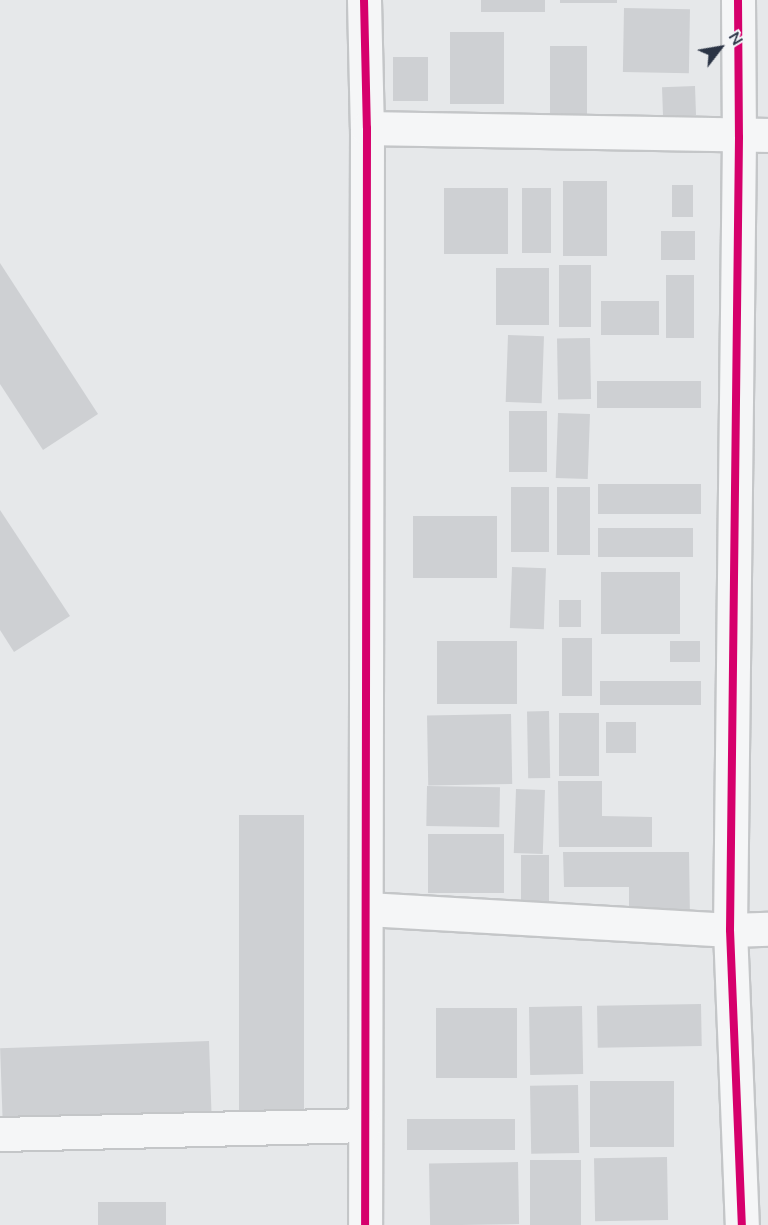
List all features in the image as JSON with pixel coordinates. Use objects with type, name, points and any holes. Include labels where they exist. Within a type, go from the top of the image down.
[{"type":"street","points":[[364,0],[367,128],[367,909],[364,1225]]},
{"type":"street","points":[[738,0],[754,136],[730,930],[742,1225]]},
{"type":"street","points":[[367,128],[754,136]]},
{"type":"street","points":[[367,909],[730,930],[768,929]]},
{"type":"street","points":[[0,1134],[364,1125]]},
{"type":"building","points":[[481,0],[545,0],[545,12],[481,12]]},
{"type":"building","points":[[560,0],[617,0],[617,3],[560,3]]},
{"type":"building","points":[[624,8],[690,9],[689,73],[623,72]]},
{"type":"building","points":[[450,32],[504,32],[504,104],[450,104]]},
{"type":"building","points":[[550,46],[587,46],[587,114],[550,114]]},
{"type":"building","points":[[393,57],[428,57],[428,101],[393,101]]},
{"type":"building","points":[[695,86],[696,115],[663,116],[662,87]]},
{"type":"building","points":[[563,181],[607,181],[607,256],[563,256]]},
{"type":"building","points":[[672,185],[693,185],[693,217],[672,217]]},
{"type":"building","points":[[444,188],[508,188],[508,254],[444,254]]},
{"type":"building","points":[[522,188],[551,188],[551,253],[522,253]]},
{"type":"building","points":[[661,231],[695,231],[695,260],[661,260]]},
{"type":"building","points":[[0,263],[98,414],[43,450],[0,384]]},
{"type":"building","points":[[559,265],[591,265],[591,327],[559,327]]},
{"type":"building","points":[[496,268],[549,268],[549,325],[496,325]]},
{"type":"building","points":[[666,275],[694,275],[694,338],[666,338]]},
{"type":"building","points":[[601,301],[659,301],[659,335],[601,335]]},
{"type":"building","points":[[508,335],[544,336],[542,403],[506,402]]},
{"type":"building","points":[[590,338],[591,399],[558,400],[557,339]]},
{"type":"building","points":[[597,381],[701,381],[701,408],[597,408]]},
{"type":"building","points":[[509,411],[547,411],[547,472],[509,472]]},
{"type":"building","points":[[558,413],[590,414],[588,479],[556,478]]},
{"type":"building","points":[[598,484],[701,484],[701,514],[598,514]]},
{"type":"building","points":[[511,487],[549,487],[549,552],[511,552]]},
{"type":"building","points":[[557,487],[590,487],[590,555],[557,555]]},
{"type":"building","points":[[0,510],[70,616],[14,652],[0,630]]},
{"type":"building","points":[[413,516],[497,516],[497,578],[413,578]]},
{"type":"building","points":[[598,528],[693,528],[693,557],[598,557]]},
{"type":"building","points":[[512,567],[546,568],[544,629],[510,628]]},
{"type":"building","points":[[601,572],[680,572],[680,634],[601,634]]},
{"type":"building","points":[[559,600],[581,600],[581,627],[559,627]]},
{"type":"building","points":[[562,638],[592,638],[592,696],[562,696]]},
{"type":"building","points":[[437,641],[517,641],[517,704],[437,704]]},
{"type":"building","points":[[670,641],[700,641],[700,662],[670,662]]},
{"type":"building","points":[[600,681],[701,681],[701,705],[600,705]]},
{"type":"building","points":[[527,711],[549,711],[550,778],[528,778]]},
{"type":"building","points":[[559,713],[599,713],[599,776],[559,776]]},
{"type":"building","points":[[511,714],[512,784],[428,785],[427,715]]},
{"type":"building","points":[[606,722],[636,722],[636,753],[606,753]]},
{"type":"building","points":[[558,781],[602,781],[602,816],[652,817],[652,847],[559,847]]},
{"type":"building","points":[[427,786],[500,787],[499,827],[426,826]]},
{"type":"building","points":[[516,789],[545,790],[543,854],[514,853]]},
{"type":"building","points":[[239,815],[304,815],[304,1112],[239,1112]]},
{"type":"building","points":[[428,834],[504,834],[504,893],[428,893]]},
{"type":"building","points":[[563,852],[689,852],[690,920],[629,920],[629,887],[564,887]]},
{"type":"building","points":[[521,855],[549,855],[549,916],[521,916]]},
{"type":"building","points":[[701,1004],[702,1046],[598,1048],[597,1006]]},
{"type":"building","points":[[582,1006],[583,1074],[530,1075],[529,1007]]},
{"type":"building","points":[[436,1008],[517,1008],[517,1078],[436,1078]]},
{"type":"building","points":[[209,1041],[212,1113],[3,1120],[0,1048]]},
{"type":"building","points":[[590,1081],[674,1081],[674,1147],[590,1147]]},
{"type":"building","points":[[578,1085],[579,1153],[531,1154],[530,1086]]},
{"type":"building","points":[[407,1119],[515,1119],[515,1150],[407,1150]]},
{"type":"building","points":[[667,1157],[668,1220],[595,1221],[594,1158]]},
{"type":"building","points":[[530,1160],[581,1160],[581,1225],[530,1225]]},
{"type":"building","points":[[518,1162],[519,1224],[430,1225],[429,1164]]},
{"type":"building","points":[[98,1202],[166,1202],[166,1225],[98,1225]]},
{"type":"cycle path","points":[[364,0],[367,128],[365,1225]]},
{"type":"cycle path","points":[[738,0],[739,137],[730,930],[742,1225]]}]
